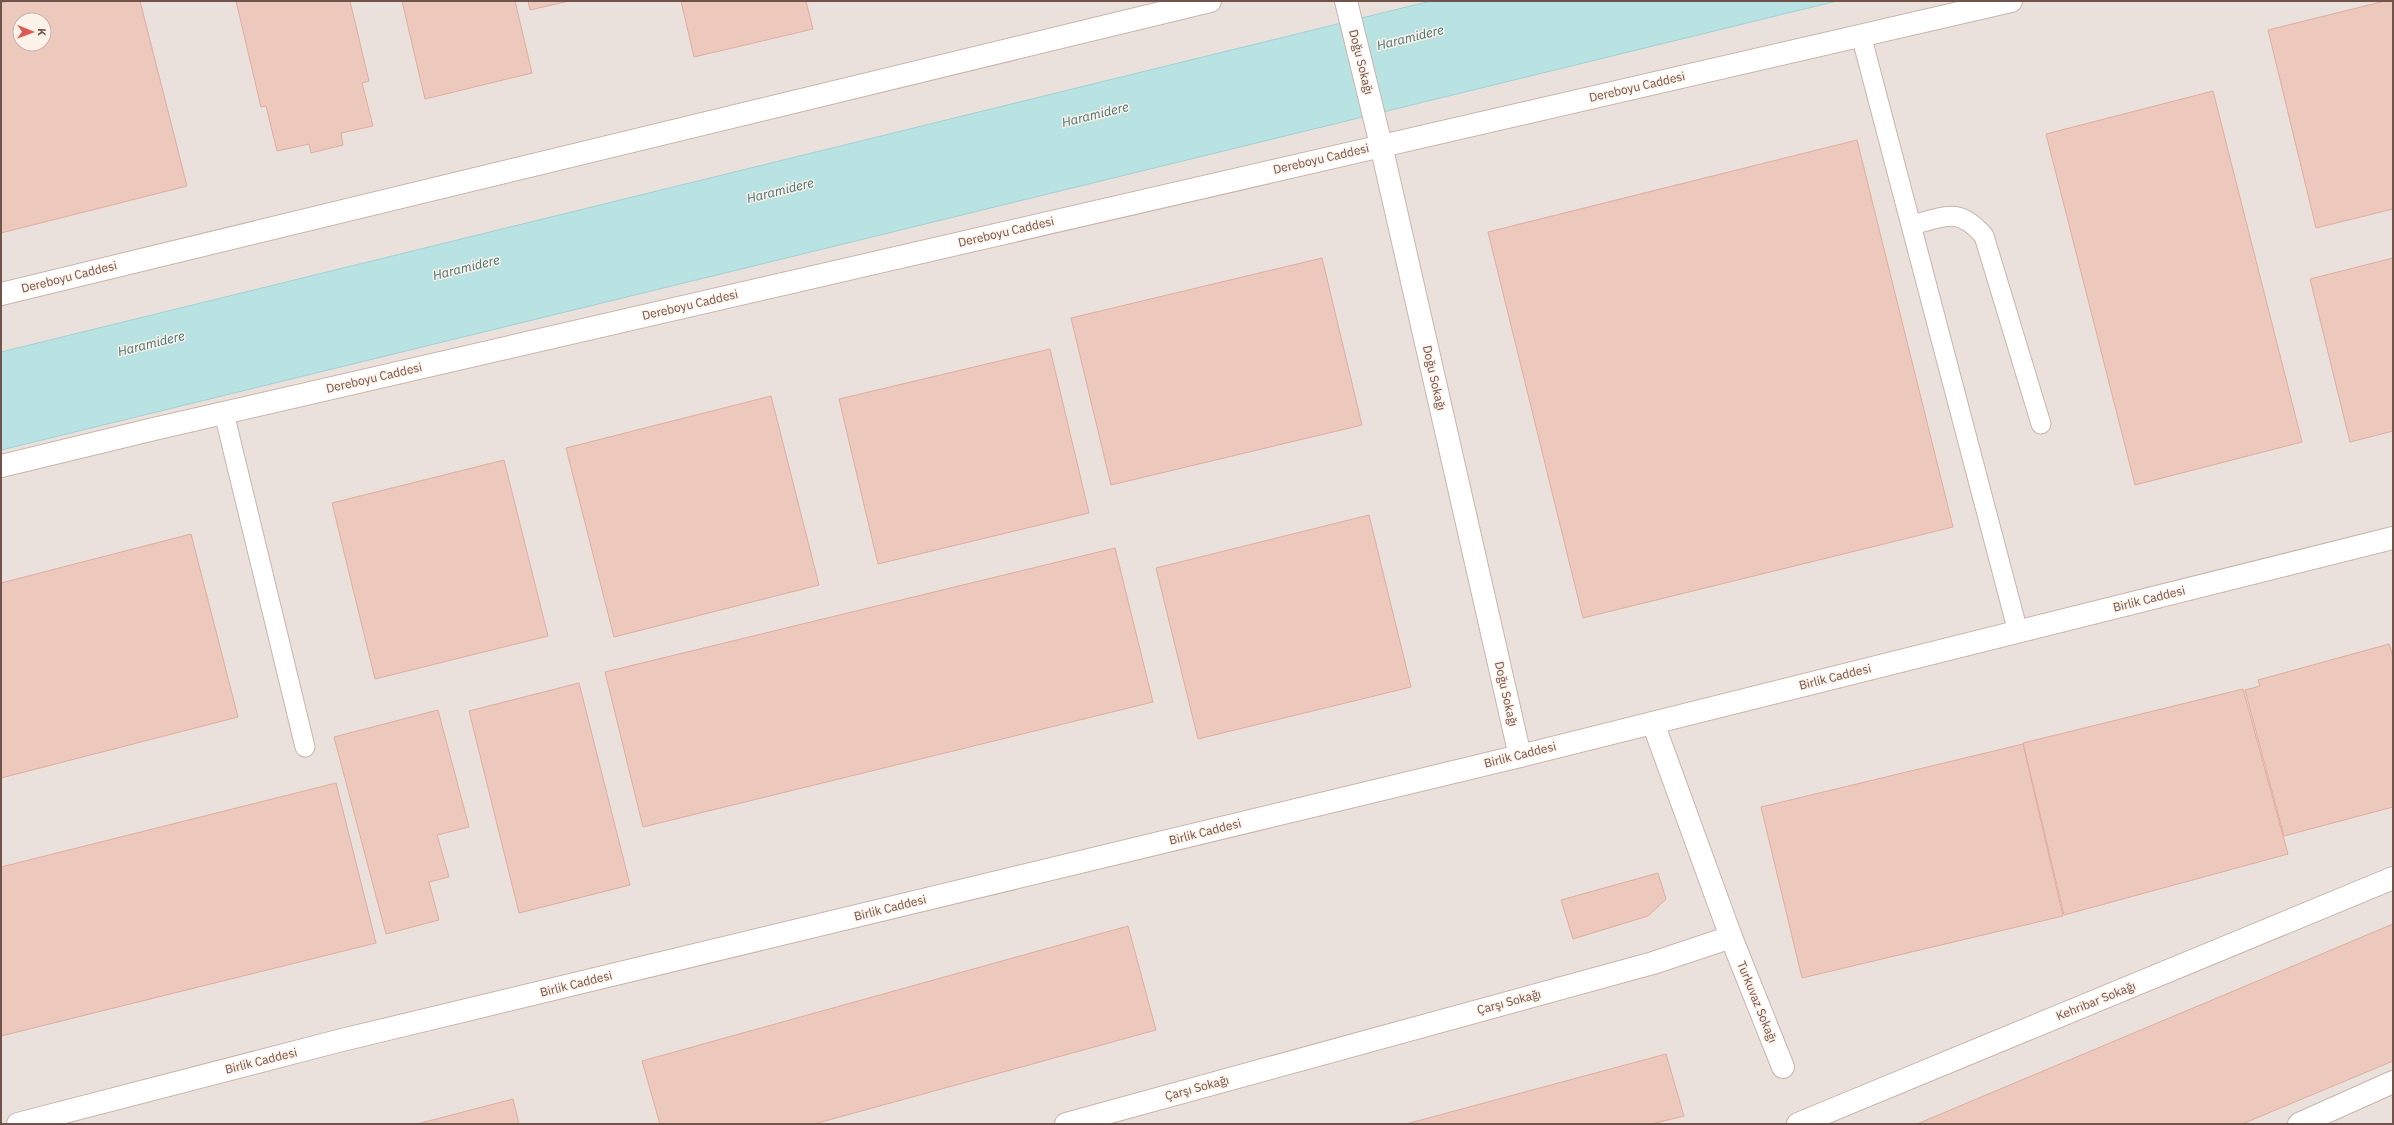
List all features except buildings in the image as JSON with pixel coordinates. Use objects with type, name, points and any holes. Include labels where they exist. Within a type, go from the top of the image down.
[{"type":"street","name":"Dereboyu Caddesi","points":[[1,294],[1210,1]]},
{"type":"street","name":"Doğu Sokağı","points":[[1346,1],[1381,145],[1520,756]]},
{"type":"street","name":"Dereboyu Caddesi","points":[[1,466],[1381,145],[2011,1]]},
{"type":"street","name":"Birlik Caddesi","points":[[18,1124],[338,1041],[1520,756],[2393,538]]},
{"type":"street","points":[[1653,723],[1731,937]]},
{"type":"street","name":"Kehribar Sokağı","points":[[1805,1123],[2393,878]]},
{"type":"street","name":"Turkuvaz Sokağı","points":[[1731,937],[1783,1067]]},
{"type":"street","name":"Çarşı Sokağı","points":[[1066,1124],[1653,963],[1731,937]]},
{"type":"street","points":[[2299,1124],[2393,1082]]},
{"type":"lane","points":[[1861,35],[2018,632]]},
{"type":"lane","points":[[1911,225],[1954,215],[1974,224],[1984,236],[2041,424]]},
{"type":"lane","points":[[224,413],[305,747]]},
{"type":"shaded area","points":[[1,1],[2393,1],[2393,1124],[1,1124]]},
{"type":"water","name":"Haramidere","points":[[1431,1],[1837,1],[1,450],[1,352]]}]
